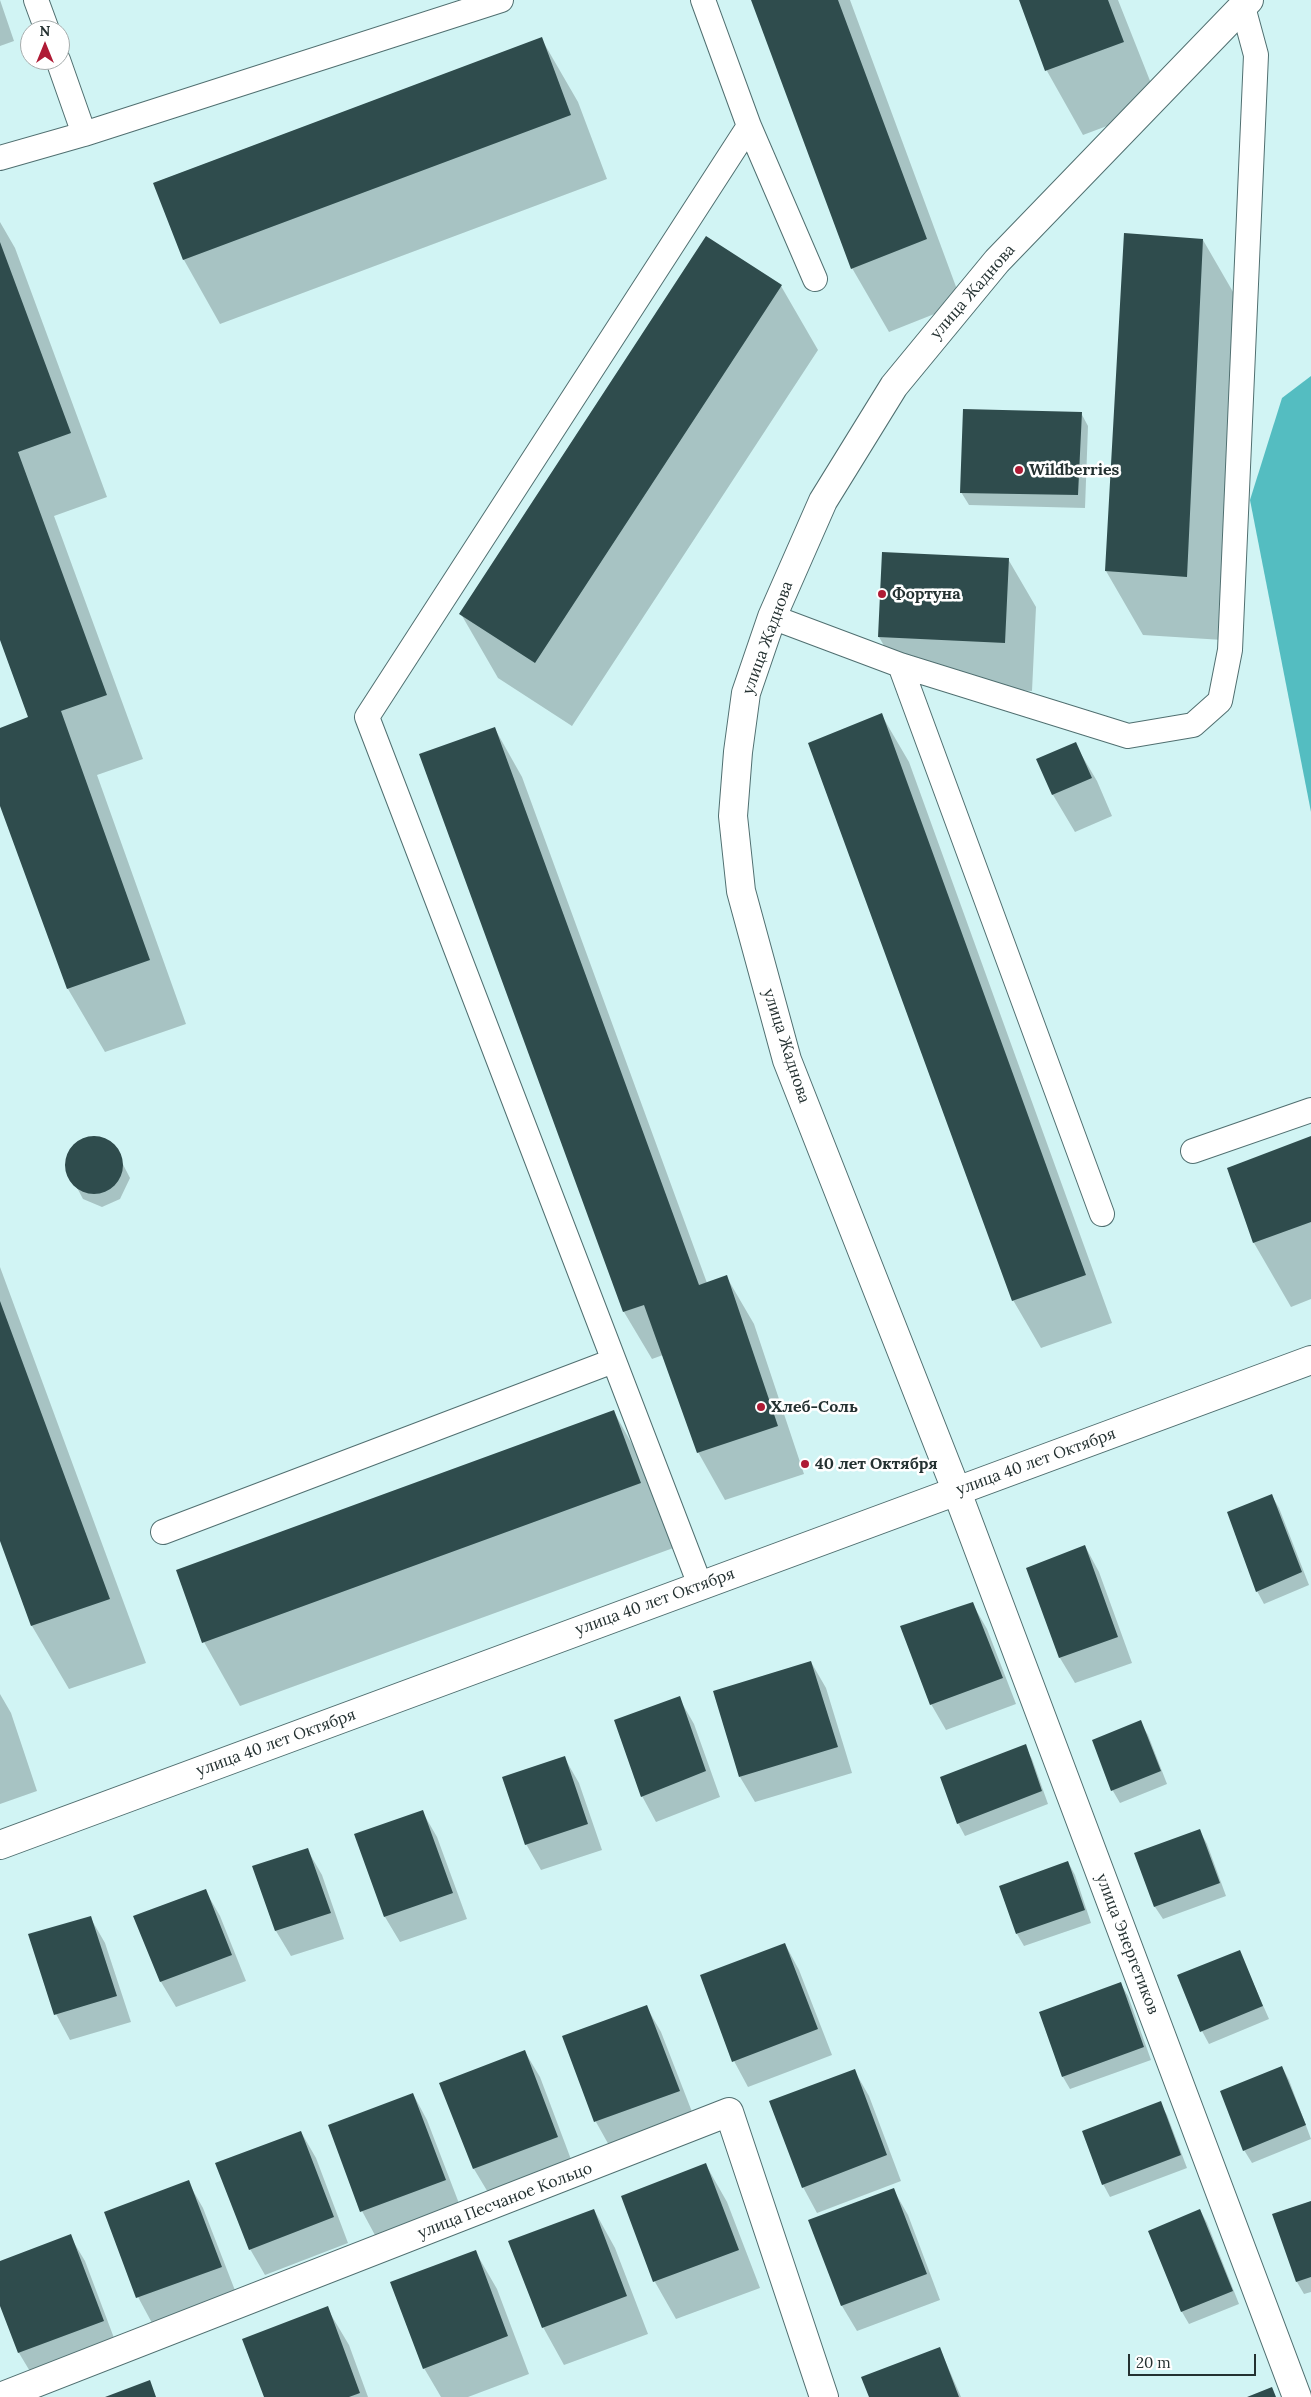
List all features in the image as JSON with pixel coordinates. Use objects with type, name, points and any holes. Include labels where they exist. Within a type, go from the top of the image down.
[{"type":"street","name":"улица Жаднова","points":[[957,1492],[787,1060],[741,891],[733,816],[738,752],[746,693],[772,617],[823,501],[894,386],[997,261],[1246,4]]},
{"type":"street","name":"улица 40 лет Октября","points":[[0,1845],[1311,1360]]},
{"type":"street","name":"улица Энергетиков","points":[[957,1492],[1297,2397]]},
{"type":"street","name":"улица Песчаное Кольцо","points":[[0,2397],[30,2392],[730,2112],[824,2397]]},
{"type":"lane","points":[[36,0],[43,20]]},
{"type":"lane","points":[[0,158],[84,134],[501,0]]},
{"type":"lane","points":[[703,0],[749,126],[815,280]]},
{"type":"lane","points":[[772,617],[900,665],[1128,736],[1194,725],[1220,701],[1230,650],[1256,55],[1246,4]]},
{"type":"lane","points":[[62,70],[84,134]]},
{"type":"lane","points":[[700,1585],[367,717],[749,126]]},
{"type":"lane","points":[[900,665],[1102,1214]]},
{"type":"lane","points":[[1194,1151],[1311,1110]]},
{"type":"lane","points":[[163,1532],[613,1361]]},
{"type":"shaded area","points":[[1311,376],[1311,812],[1250,500],[1282,398]]},
{"type":"building","points":[[751,0],[838,0],[927,239],[851,269]]},
{"type":"building","points":[[1019,0],[1108,0],[1124,42],[1045,71]]},
{"type":"building","points":[[542,37],[571,115],[183,260],[153,183]]},
{"type":"building","points":[[1124,233],[1203,239],[1187,577],[1105,571]]},
{"type":"building","points":[[706,236],[782,285],[535,663],[459,614]]},
{"type":"building","points":[[0,242],[71,433],[18,452],[107,695],[61,711],[150,960],[67,989],[0,806],[0,728],[28,717],[0,640]]},
{"type":"building","points":[[963,409],[1082,412],[1078,495],[960,493]]},
{"type":"building","points":[[882,552],[1009,558],[1005,643],[878,637]]},
{"type":"building","points":[[882,713],[1086,1275],[1012,1301],[808,743]]},
{"type":"building","points":[[495,727],[699,1285],[727,1275],[778,1426],[697,1453],[644,1305],[623,1312],[419,754]]},
{"type":"building","points":[[1076,742],[1092,778],[1052,795],[1036,759]]},
{"type":"building","points":[[94,1136],[110,1141],[118,1149],[123,1165],[118,1181],[110,1189],[94,1194],[78,1189],[70,1181],[65,1165],[70,1149],[78,1141]]},
{"type":"building","points":[[1311,1136],[1311,1222],[1253,1243],[1227,1168]]},
{"type":"building","points":[[0,1301],[110,1599],[31,1626],[0,1541]]},
{"type":"building","points":[[614,1410],[641,1483],[202,1643],[176,1570]]},
{"type":"building","points":[[1272,1494],[1302,1572],[1256,1592],[1227,1512]]},
{"type":"building","points":[[1085,1545],[1118,1637],[1059,1658],[1026,1568]]},
{"type":"building","points":[[973,1602],[1003,1678],[930,1705],[900,1626]]},
{"type":"building","points":[[811,1661],[838,1747],[739,1777],[713,1691]]},
{"type":"building","points":[[680,1696],[706,1771],[641,1797],[614,1720]]},
{"type":"building","points":[[1141,1720],[1161,1771],[1111,1791],[1092,1740]]},
{"type":"building","points":[[1026,1744],[1042,1791],[957,1824],[940,1777]]},
{"type":"building","points":[[565,1756],[588,1824],[525,1845],[502,1777]]},
{"type":"building","points":[[423,1810],[453,1893],[384,1917],[354,1834]]},
{"type":"building","points":[[1200,1829],[1220,1883],[1154,1907],[1134,1853]]},
{"type":"building","points":[[308,1848],[331,1913],[275,1931],[252,1866]]},
{"type":"building","points":[[1068,1861],[1085,1910],[1016,1934],[999,1886]]},
{"type":"building","points":[[206,1889],[232,1955],[160,1982],[133,1916]]},
{"type":"building","points":[[91,1916],[117,1996],[54,2015],[28,1934]]},
{"type":"building","points":[[785,1943],[818,2029],[732,2062],[700,1975]]},
{"type":"building","points":[[1240,1950],[1263,2006],[1200,2032],[1177,1975]]},
{"type":"building","points":[[1121,1982],[1144,2047],[1062,2077],[1039,2012]]},
{"type":"building","points":[[647,2005],[680,2091],[594,2122],[562,2036]]},
{"type":"building","points":[[525,2050],[558,2137],[473,2169],[439,2083]]},
{"type":"building","points":[[1282,2066],[1306,2125],[1243,2151],[1220,2091]]},
{"type":"building","points":[[855,2069],[887,2155],[802,2188],[769,2101]]},
{"type":"building","points":[[413,2093],[446,2180],[360,2212],[328,2125]]},
{"type":"building","points":[[1161,2101],[1181,2155],[1102,2185],[1082,2131]]},
{"type":"building","points":[[301,2131],[334,2217],[249,2250],[215,2163]]},
{"type":"building","points":[[706,2163],[739,2250],[653,2282],[621,2196]]},
{"type":"building","points":[[189,2180],[222,2267],[136,2298],[104,2212]]},
{"type":"building","points":[[894,2188],[927,2274],[841,2306],[808,2220]]},
{"type":"building","points":[[1311,2201],[1311,2277],[1296,2282],[1272,2214]]},
{"type":"building","points":[[594,2209],[627,2296],[542,2328],[508,2241]]},
{"type":"building","points":[[1200,2209],[1233,2291],[1181,2312],[1148,2231]]},
{"type":"building","points":[[71,2234],[104,2321],[18,2353],[0,2306],[0,2261]]},
{"type":"building","points":[[476,2250],[508,2336],[423,2369],[390,2282]]},
{"type":"building","points":[[328,2306],[360,2393],[349,2397],[264,2397],[242,2339]]},
{"type":"building","points":[[940,2347],[959,2397],[869,2397],[861,2377]]},
{"type":"building","points":[[150,2380],[156,2397],[105,2397]]},
{"type":"building","points":[[1272,2387],[1276,2397],[1247,2397]]},
{"type":"place","name":"Wildberries","points":[[1019,470]]},
{"type":"place","name":"Фортуна","points":[[882,594]]},
{"type":"place","name":"Хлеб-Соль","points":[[761,1407]]},
{"type":"place","name":"40 лет Октября","points":[[805,1464]]}]
